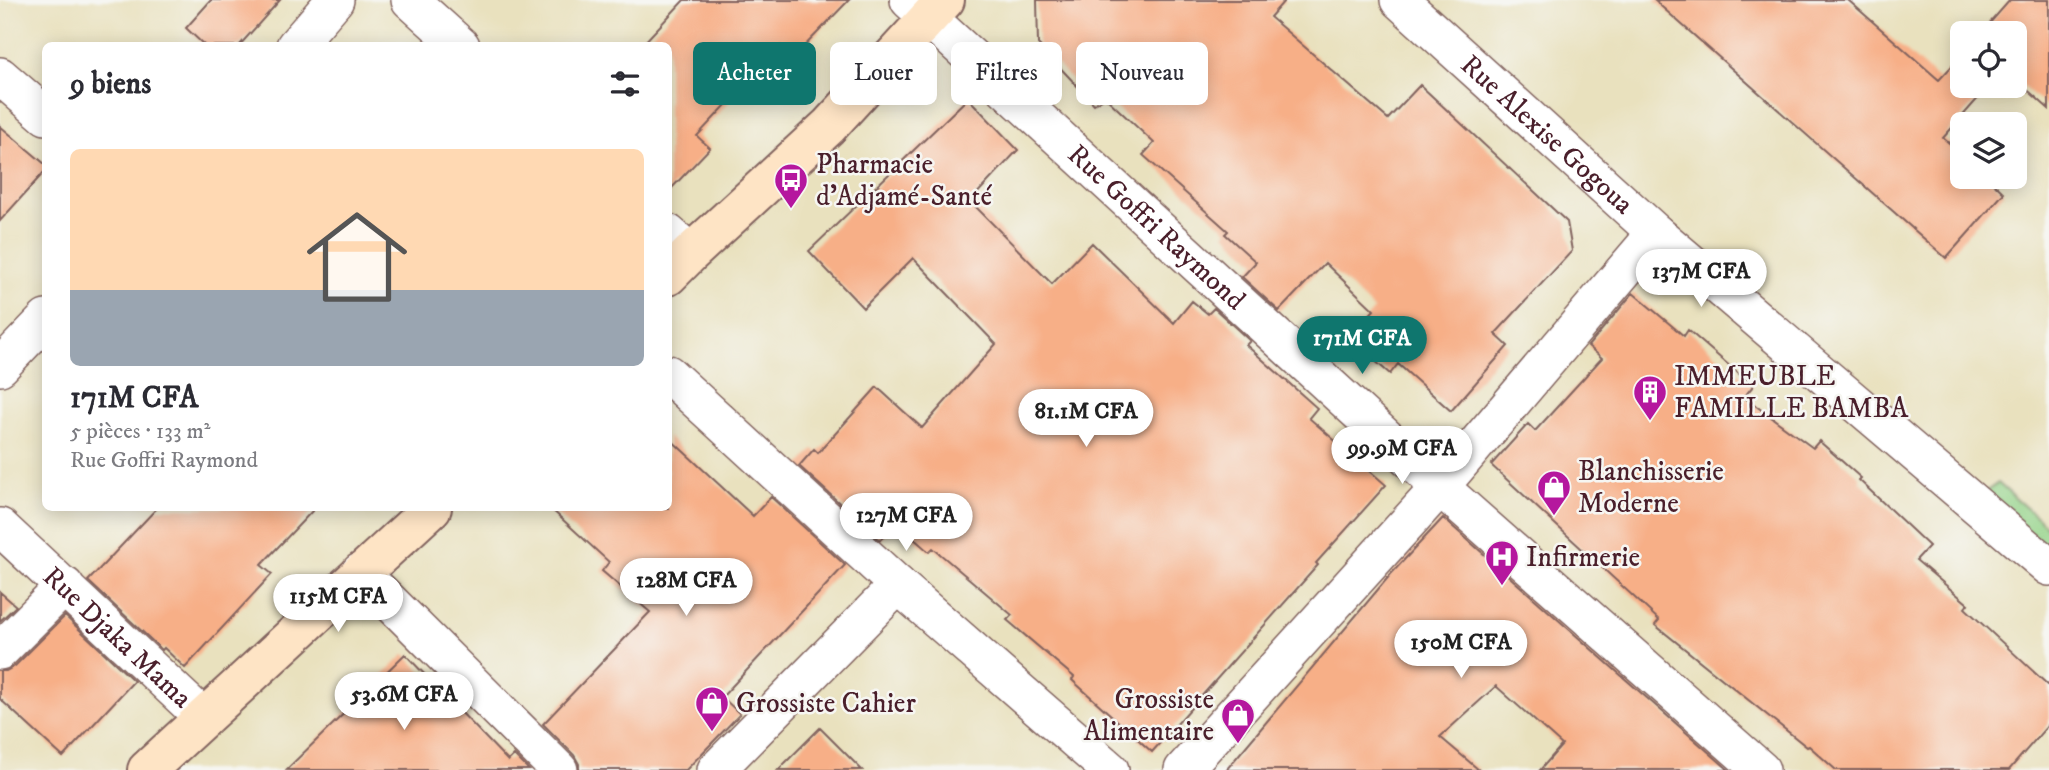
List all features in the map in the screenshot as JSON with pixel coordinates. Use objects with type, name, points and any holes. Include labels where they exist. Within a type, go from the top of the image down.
[{"type":"main road","points":[[676,254],[828,126],[927,6]]},
{"type":"main road","points":[[147,770],[429,511]]},
{"type":"street","points":[[298,42],[335,0]]},
{"type":"street","points":[[410,0],[457,42]]},
{"type":"street","name":"Rue Alexise Gogoua","points":[[1399,0],[1656,233],[2049,567]]},
{"type":"street","name":"Rue Goffri Raymond","points":[[927,6],[1440,487],[1762,770]]},
{"type":"street","points":[[0,76],[42,113]]},
{"type":"street","points":[[1183,770],[1440,487],[1656,233]]},
{"type":"street","points":[[0,367],[42,323]]},
{"type":"street","points":[[672,378],[898,584],[1110,770]]},
{"type":"street","name":"Rue Djaka Mama","points":[[0,527],[203,717]]},
{"type":"street","points":[[360,572],[559,770]]},
{"type":"street","points":[[716,770],[898,584]]},
{"type":"street","points":[[0,651],[65,586]]},
{"type":"green space","points":[[1998,483],[2049,528],[2049,561],[1974,500]]},
{"type":"building","points":[[211,0],[280,0],[243,42],[201,42],[186,28]]},
{"type":"building","points":[[684,0],[849,0],[808,42],[693,42],[693,105],[726,105],[697,136],[710,148],[672,188],[672,42],[645,42]]},
{"type":"building","points":[[1037,0],[1285,0],[1270,17],[1388,119],[1420,85],[1567,222],[1572,251],[1495,334],[1508,346],[1451,411],[1398,364],[1390,374],[1349,338],[1374,310],[1325,263],[1279,311],[1242,277],[1256,262],[1225,234],[1228,231],[1143,155],[1154,143],[1114,105],[1208,105],[1208,42],[1076,42],[1076,85],[1062,70],[1062,42],[1038,42]]},
{"type":"building","points":[[1654,0],[1848,0],[1939,80],[1950,68],[1950,98],[1978,98],[1966,112],[1950,112],[1950,130],[1943,138],[1950,144],[1950,189],[2000,189],[2004,193],[1946,258]]},
{"type":"building","points":[[2010,0],[2049,0],[2049,109],[2027,90],[2027,21],[1992,21]]},
{"type":"building","points":[[961,105],[975,105],[1018,150],[970,201],[1052,284],[1092,243],[1174,323],[1192,301],[1208,314],[1214,308],[1250,341],[1246,345],[1317,408],[1309,418],[1386,485],[1152,752],[1072,680],[1074,677],[1007,620],[1012,615],[933,548],[929,552],[896,523],[880,540],[799,466],[814,449],[818,453],[877,387],[922,428],[996,344],[913,258],[863,308],[809,251]]},
{"type":"building","points":[[0,126],[42,162],[42,174],[0,221]]},
{"type":"building","points":[[1633,293],[1684,336],[1688,330],[1753,386],[1744,397],[1813,448],[1819,441],[1861,478],[1859,480],[1929,546],[1916,560],[1968,604],[1965,608],[2049,686],[2049,724],[2009,770],[1836,770],[1655,625],[1659,620],[1491,465],[1528,424],[1535,431],[1602,358],[1588,346]]},
{"type":"building","points":[[672,441],[753,516],[771,497],[845,565],[722,697],[740,714],[686,770],[579,770],[574,755],[543,724],[650,612],[602,571],[609,562],[553,511],[672,511]]},
{"type":"building","points":[[154,511],[312,511],[261,565],[272,574],[185,668],[88,581]]},
{"type":"building","points":[[1443,518],[1729,770],[1540,770],[1562,745],[1496,686],[1440,737],[1479,770],[1226,770],[1391,574]]},
{"type":"building","points":[[0,592],[16,606],[0,621]]},
{"type":"building","points":[[65,616],[134,681],[63,757],[0,699],[0,671],[15,666]]},
{"type":"building","points":[[405,654],[508,761],[514,755],[529,770],[286,770]]},
{"type":"building","points":[[820,728],[862,770],[778,770]]},
{"type":"place","name":"Pharmacie d'Adjamé-Santé","points":[[791,210]]},
{"type":"place","name":"IMMEUBLE FAMILLE BAMBA","points":[[1650,422]]},
{"type":"place","name":"Blanchisserie Moderne","points":[[1554,517]]},
{"type":"place","name":"Infirmerie","points":[[1502,587]]},
{"type":"place","name":"Grossiste Cahier","points":[[712,733]]},
{"type":"place","name":"Grossiste Alimentaire","points":[[1238,745]]}]
